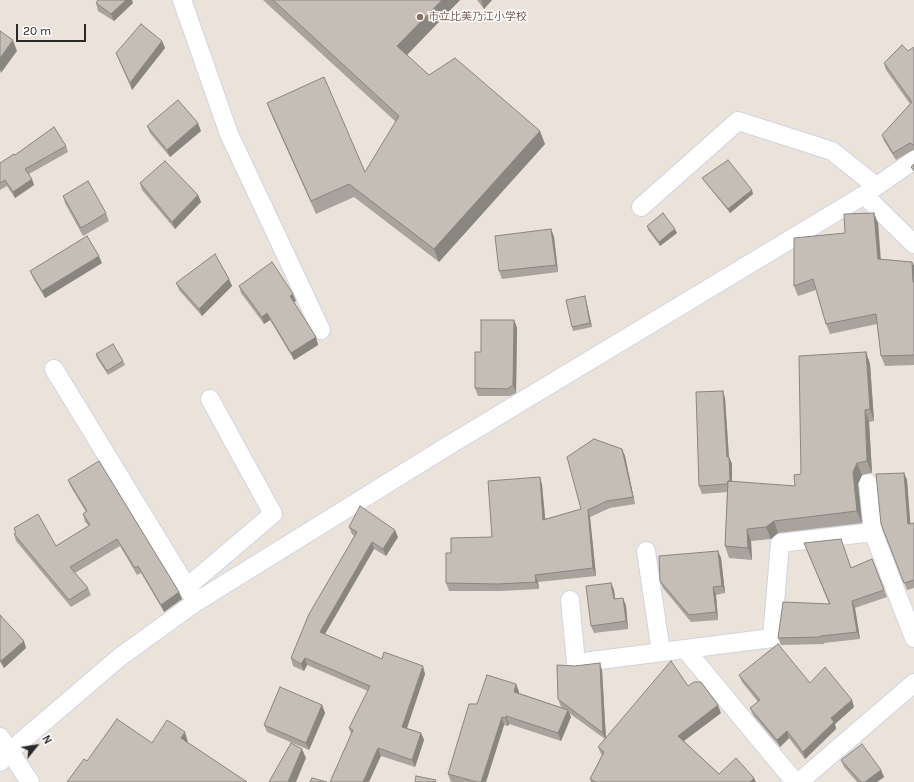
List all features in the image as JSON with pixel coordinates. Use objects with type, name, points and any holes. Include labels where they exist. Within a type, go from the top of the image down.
[{"type":"street","points":[[182,0],[229,134],[321,330]]},
{"type":"street","points":[[641,206],[738,121],[832,151],[870,191],[914,244]]},
{"type":"street","points":[[30,782],[3,753],[120,658],[196,602],[453,443],[870,191],[914,160]]},
{"type":"street","points":[[54,369],[196,602]]},
{"type":"street","points":[[187,587],[273,514],[210,399]]},
{"type":"street","points":[[868,483],[873,532],[914,638]]},
{"type":"street","points":[[570,600],[576,663],[772,638],[780,543],[873,532]]},
{"type":"street","points":[[646,551],[661,652]]},
{"type":"street","points":[[685,649],[795,782]]},
{"type":"street","points":[[799,782],[914,684]]},
{"type":"building","points":[[98,0],[126,0],[111,14],[96,3]]},
{"type":"building","points":[[273,0],[442,0],[397,46],[429,75],[455,58],[540,131],[434,249],[349,184],[311,201],[267,103],[324,77],[365,172],[399,116]]},
{"type":"building","points":[[141,24],[162,41],[130,83],[116,53]]},
{"type":"building","points":[[0,31],[13,40],[0,58]]},
{"type":"building","points":[[902,45],[908,51],[914,47],[914,145],[910,143],[893,153],[882,135],[912,102],[884,63]]},
{"type":"building","points":[[178,100],[198,123],[167,150],[147,126]]},
{"type":"building","points":[[54,127],[66,146],[25,169],[32,179],[13,192],[5,180],[0,183],[0,163],[14,154],[15,155]]},
{"type":"building","points":[[728,160],[752,190],[728,209],[702,178]]},
{"type":"building","points":[[165,161],[198,195],[172,222],[140,183]]},
{"type":"building","points":[[914,164],[914,171],[911,167]]},
{"type":"building","points":[[88,181],[106,213],[81,228],[63,196]]},
{"type":"building","points":[[663,213],[675,229],[659,242],[647,226]]},
{"type":"building","points":[[874,213],[878,259],[912,262],[914,282],[914,355],[881,356],[876,314],[826,324],[813,279],[794,286],[794,238],[845,233],[844,214]]},
{"type":"building","points":[[551,229],[556,265],[499,271],[495,236]]},
{"type":"building","points":[[87,236],[99,256],[42,291],[30,271]]},
{"type":"building","points":[[215,254],[229,279],[199,309],[176,283]]},
{"type":"building","points":[[272,262],[293,294],[290,296],[316,337],[291,353],[267,313],[262,317],[239,286]]},
{"type":"building","points":[[585,296],[590,323],[572,327],[566,300]]},
{"type":"building","points":[[481,320],[514,320],[513,385],[507,389],[475,388],[475,352],[481,352]]},
{"type":"building","points":[[113,344],[123,361],[107,371],[96,354]]},
{"type":"building","points":[[866,352],[870,409],[865,410],[867,461],[857,463],[853,472],[857,511],[774,521],[766,527],[747,529],[748,548],[725,546],[728,481],[795,486],[794,475],[801,474],[799,356]]},
{"type":"building","points":[[723,391],[730,481],[728,481],[727,484],[699,486],[696,392]]},
{"type":"building","points":[[594,439],[622,449],[633,497],[607,501],[588,510],[593,568],[535,575],[536,582],[498,584],[446,583],[446,553],[451,553],[451,538],[492,537],[488,481],[540,477],[543,520],[581,509],[567,457]]},
{"type":"building","points":[[99,461],[179,592],[161,605],[138,566],[135,568],[117,539],[70,567],[88,588],[69,600],[14,534],[16,533],[14,528],[38,514],[56,546],[90,525],[83,514],[87,511],[68,480]]},
{"type":"building","points":[[904,473],[908,524],[914,523],[914,580],[904,583],[881,524],[876,474]]},
{"type":"building","points":[[360,506],[395,530],[383,549],[372,542],[320,632],[382,659],[384,652],[423,666],[402,727],[421,733],[412,760],[378,748],[363,782],[330,782],[353,730],[349,728],[370,686],[305,658],[301,664],[291,658],[309,614],[357,532],[349,527]]},
{"type":"building","points":[[841,539],[851,568],[872,559],[884,590],[852,601],[857,632],[821,637],[778,638],[783,602],[830,604],[804,543]]},
{"type":"building","points":[[718,551],[722,586],[713,587],[716,612],[689,615],[660,581],[659,556]]},
{"type":"building","points":[[611,583],[614,599],[623,598],[626,621],[591,626],[586,586]]},
{"type":"building","points":[[0,615],[24,641],[1,661],[0,659]]},
{"type":"building","points":[[778,644],[810,683],[825,667],[852,700],[831,718],[834,722],[803,752],[787,731],[777,740],[750,708],[760,700],[739,675]]},
{"type":"building","points":[[671,661],[688,686],[694,682],[701,682],[718,705],[678,736],[719,774],[736,758],[754,778],[750,782],[596,782],[590,779],[604,752],[598,747]]},
{"type":"building","points":[[600,663],[603,733],[558,699],[557,665],[575,666]]},
{"type":"building","points":[[487,675],[516,684],[514,692],[568,710],[558,733],[506,716],[506,718],[502,717],[481,782],[477,782],[448,774],[469,704],[477,704]]},
{"type":"building","points":[[280,687],[322,705],[306,743],[264,725]]},
{"type":"building","points":[[117,719],[152,743],[167,720],[185,732],[181,738],[247,782],[67,782],[84,759],[87,761]]},
{"type":"building","points":[[291,743],[302,749],[288,782],[269,782]]},
{"type":"building","points":[[862,744],[881,770],[865,782],[861,782],[841,760]]},
{"type":"building","points":[[416,776],[436,780],[435,782],[415,782]]},
{"type":"building","points":[[312,778],[327,782],[310,782]]},
{"type":"place","name":"市立比美乃江小学校","points":[[420,17]]}]
